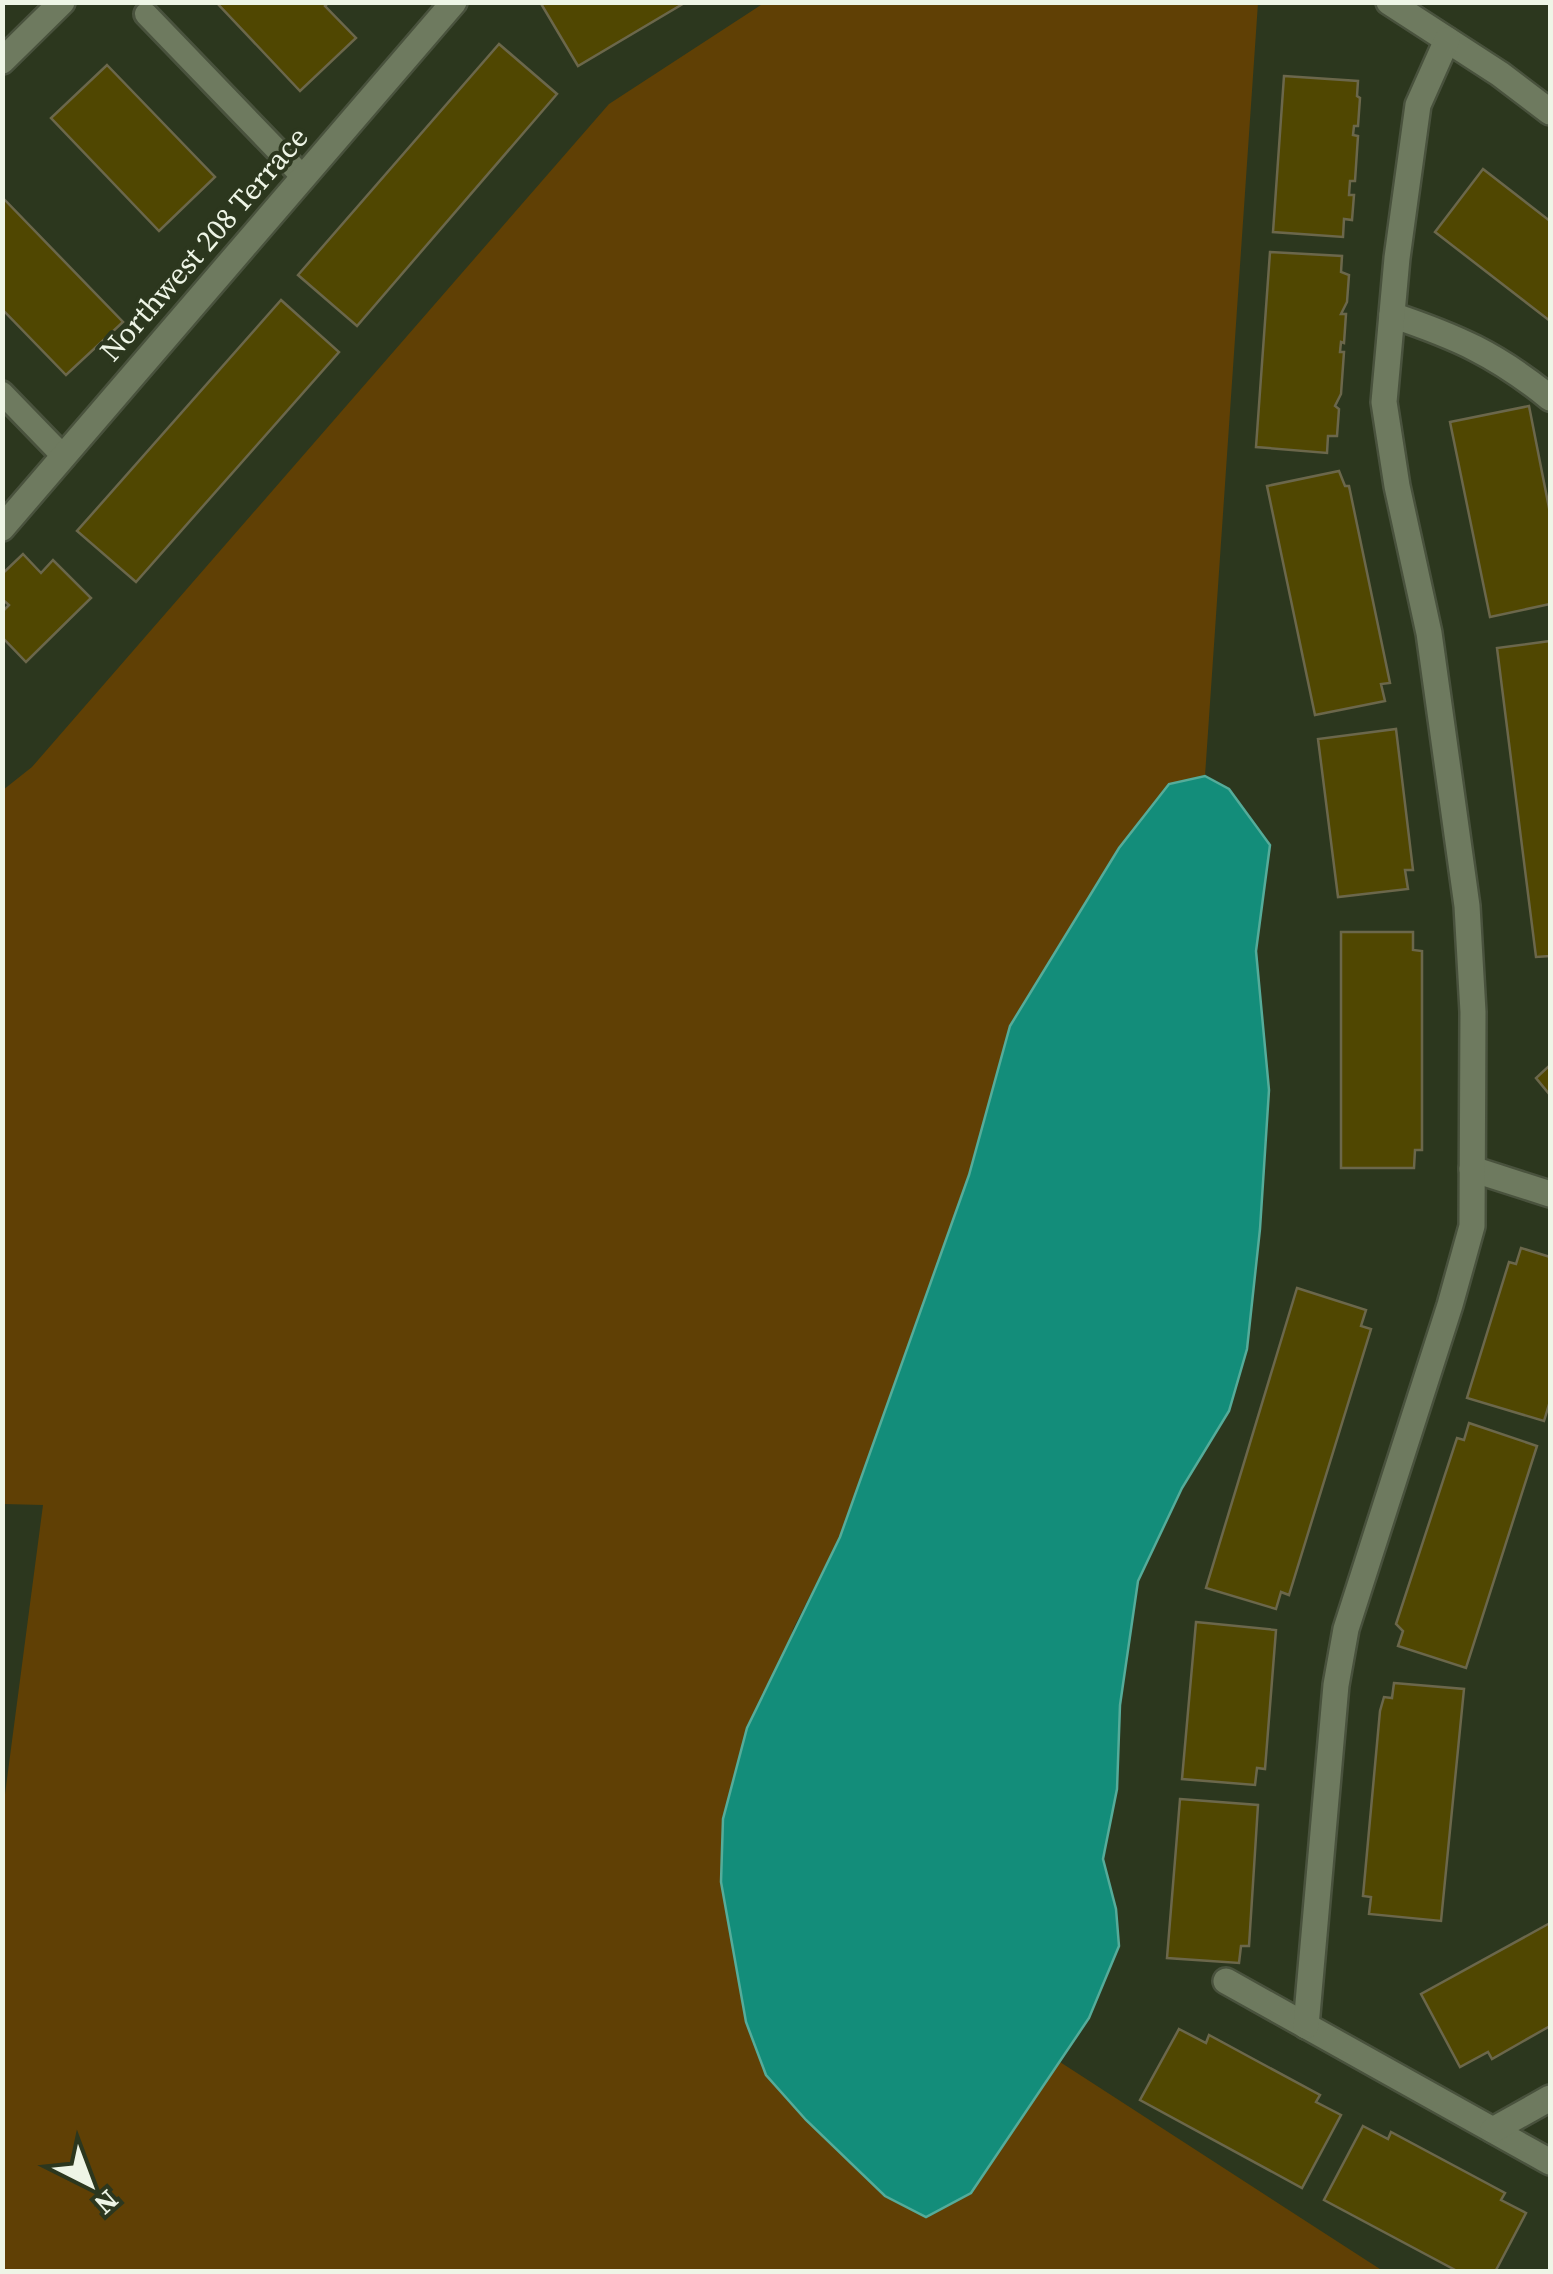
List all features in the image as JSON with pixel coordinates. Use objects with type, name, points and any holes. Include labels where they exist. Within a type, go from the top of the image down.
[{"type":"street","points":[[2,61],[62,2]]},
{"type":"street","name":"Northwest 208 Terrace","points":[[2,528],[454,2]]},
{"type":"street","points":[[1389,2],[1500,74],[1550,112]]},
{"type":"street","points":[[1306,2026],[1336,1686],[1346,1629],[1472,1226],[1473,1012],[1467,906],[1429,633],[1396,486],[1384,402],[1418,105],[1447,40]]},
{"type":"street","points":[[1392,315],[1462,339],[1517,371],[1550,398]]},
{"type":"street","points":[[1472,1169],[1550,1194]]},
{"type":"street","points":[[1226,1981],[1550,2162]]},
{"type":"street","points":[[1493,2130],[1550,2098]]},
{"type":"lane","points":[[146,14],[303,177]]},
{"type":"lane","points":[[2,393],[64,457]]},
{"type":"shaded area","points":[[764,3],[1258,3],[1205,776],[1169,784],[1119,848],[1010,1026],[969,1175],[840,1537],[793,1629],[721,1882],[732,1934],[971,2193],[1060,2062],[1383,2271],[5,2271],[2,1817],[43,1505],[3,1504],[3,790],[32,767],[609,104]]},
{"type":"water","points":[[1205,776],[1229,789],[1270,845],[1256,951],[1269,1090],[1247,1349],[1229,1411],[1182,1488],[1138,1581],[1120,1705],[1117,1789],[1103,1859],[1116,1909],[1119,1946],[1089,2018],[971,2193],[926,2217],[885,2196],[806,2120],[766,2075],[746,2022],[721,1882],[723,1819],[747,1728],[840,1537],[969,1175],[1010,1026],[1119,848],[1169,784]]},
{"type":"building","points":[[216,2],[329,2],[325,6],[356,38],[300,91]]},
{"type":"building","points":[[540,2],[686,2],[578,66]]},
{"type":"building","points":[[499,44],[557,94],[357,326],[298,275]]},
{"type":"building","points":[[107,65],[215,177],[159,231],[51,118]]},
{"type":"building","points":[[1284,76],[1358,81],[1358,126],[1354,126],[1353,135],[1358,136],[1355,181],[1350,181],[1349,195],[1354,195],[1352,220],[1344,219],[1343,237],[1273,232]]},
{"type":"building","points":[[1483,169],[1550,221],[1550,321],[1435,232]]},
{"type":"building","points":[[2,197],[123,322],[66,375],[2,309]]},
{"type":"building","points":[[1270,252],[1342,256],[1341,272],[1349,275],[1347,302],[1341,314],[1346,314],[1340,352],[1344,352],[1341,394],[1335,406],[1339,409],[1337,436],[1328,436],[1327,453],[1256,447]]},
{"type":"building","points":[[281,300],[339,352],[136,582],[77,531]]},
{"type":"building","points":[[1529,406],[1550,513],[1550,604],[1490,617],[1450,422]]},
{"type":"building","points":[[1339,471],[1345,486],[1349,486],[1390,683],[1381,684],[1385,701],[1315,715],[1267,486]]},
{"type":"building","points":[[23,554],[41,573],[53,560],[91,598],[26,662],[2,637],[2,612],[9,605],[2,599],[2,574]]},
{"type":"building","points":[[1550,641],[1550,956],[1536,957],[1497,648]]},
{"type":"building","points":[[1396,729],[1413,870],[1405,870],[1408,889],[1338,897],[1318,739]]},
{"type":"building","points":[[1341,932],[1413,932],[1413,950],[1422,951],[1422,1150],[1415,1150],[1414,1168],[1341,1168]]},
{"type":"building","points":[[1550,1065],[1550,1095],[1536,1078]]},
{"type":"building","points":[[1521,1248],[1550,1257],[1550,1401],[1544,1421],[1467,1398],[1509,1262],[1516,1264]]},
{"type":"building","points":[[1297,1288],[1366,1310],[1361,1326],[1371,1329],[1289,1595],[1281,1592],[1276,1609],[1206,1588]]},
{"type":"building","points":[[1469,1423],[1537,1446],[1466,1668],[1398,1646],[1403,1631],[1396,1624],[1457,1438],[1464,1440]]},
{"type":"building","points":[[1196,1622],[1276,1630],[1265,1769],[1257,1768],[1255,1785],[1182,1779]]},
{"type":"building","points":[[1394,1683],[1464,1689],[1441,1921],[1369,1914],[1371,1897],[1363,1896],[1380,1711],[1384,1697],[1392,1698]]},
{"type":"building","points":[[1180,1799],[1258,1805],[1249,1946],[1241,1946],[1239,1963],[1167,1958]]},
{"type":"building","points":[[1550,1923],[1550,2026],[1492,2059],[1488,2052],[1460,2067],[1421,1994]]},
{"type":"building","points":[[1179,2029],[1206,2043],[1209,2035],[1320,2095],[1316,2102],[1341,2115],[1302,2188],[1140,2100]]},
{"type":"building","points":[[1363,2126],[1388,2139],[1391,2132],[1505,2193],[1501,2200],[1526,2213],[1495,2272],[1459,2272],[1324,2200]]}]
